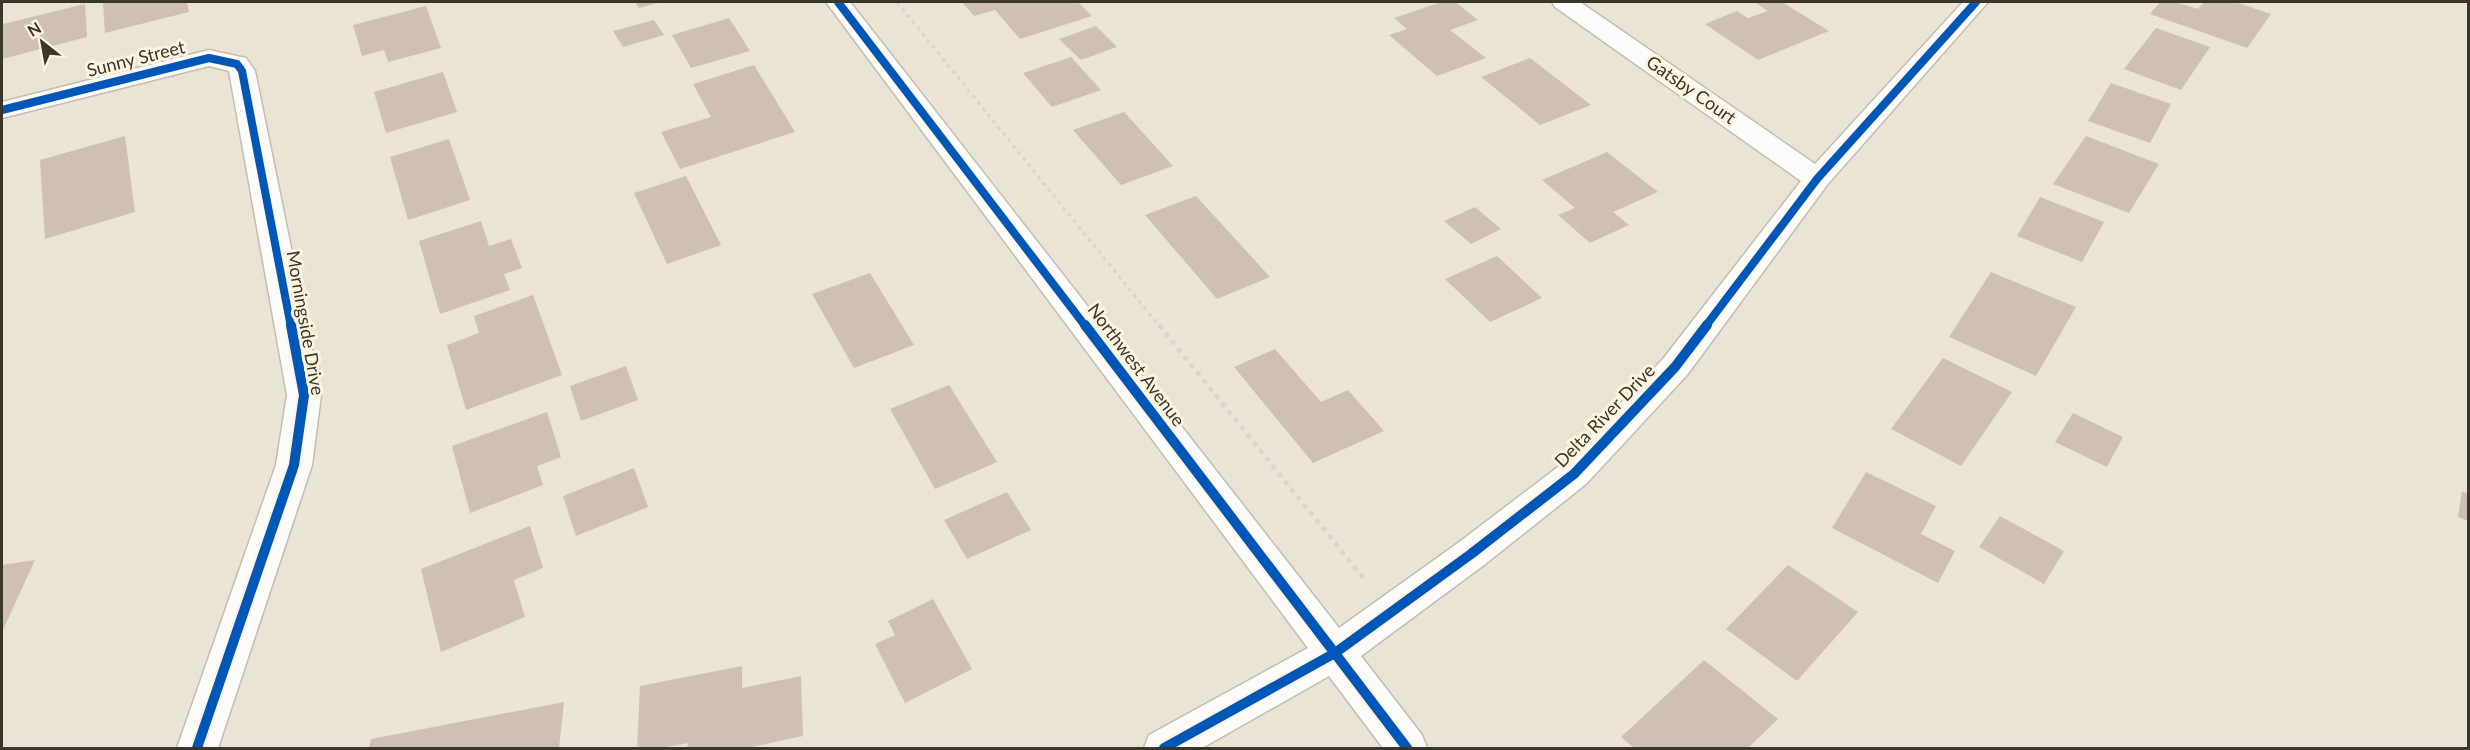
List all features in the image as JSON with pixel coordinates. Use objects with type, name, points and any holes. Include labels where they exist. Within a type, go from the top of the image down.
[{"type":"street","name":"Northwest Avenue","points":[[838,2],[1407,748]]},
{"type":"street","name":"Gatsby Court","points":[[1564,2],[1817,179]]},
{"type":"street","name":"Delta River Drive","points":[[1164,748],[1335,653],[1574,474],[1675,367],[1817,179],[1976,2]]},
{"type":"street","name":"Sunny Street","points":[[2,110],[209,58]]},
{"type":"street","name":"Morningside Drive","points":[[197,748],[294,465],[304,395],[242,71],[237,64],[209,58]]},
{"type":"path","points":[[897,2],[1391,613]]},
{"type":"building","points":[[103,2],[187,2],[189,12],[105,33]]},
{"type":"building","points":[[635,2],[661,2],[639,8]]},
{"type":"building","points":[[962,2],[1078,2],[1092,16],[1020,39],[995,10],[974,16]]},
{"type":"building","points":[[1441,2],[1455,2],[1478,20],[1450,30],[1486,58],[1437,76],[1389,35],[1407,29],[1394,18]]},
{"type":"building","points":[[1754,2],[1782,2],[1829,31],[1758,60],[1705,24],[1737,11],[1748,18],[1768,11]]},
{"type":"building","points":[[2160,2],[2176,2],[2198,9],[2204,2],[2235,2],[2271,14],[2247,48],[2150,14]]},
{"type":"building","points":[[85,4],[87,37],[2,59],[3,24]]},
{"type":"building","points":[[426,6],[441,48],[388,62],[384,50],[362,56],[353,25]]},
{"type":"building","points":[[729,18],[750,51],[691,68],[672,35]]},
{"type":"building","points":[[654,20],[664,35],[623,47],[613,31]]},
{"type":"building","points":[[1096,26],[1117,47],[1081,60],[1059,39]]},
{"type":"building","points":[[2156,28],[2210,47],[2181,90],[2124,69]]},
{"type":"building","points":[[1071,57],[1101,90],[1052,107],[1023,73]]},
{"type":"building","points":[[1530,58],[1591,105],[1540,125],[1481,77]]},
{"type":"building","points":[[754,65],[795,132],[680,169],[661,132],[711,117],[693,84]]},
{"type":"building","points":[[443,72],[457,112],[386,133],[374,92]]},
{"type":"building","points":[[2111,83],[2171,104],[2150,143],[2088,121]]},
{"type":"building","points":[[1124,112],[1173,166],[1121,185],[1073,130]]},
{"type":"building","points":[[125,136],[135,212],[45,239],[40,160]]},
{"type":"building","points":[[2086,136],[2159,164],[2129,213],[2053,184]]},
{"type":"building","points":[[449,139],[470,200],[408,220],[390,157]]},
{"type":"building","points":[[1607,152],[1658,192],[1613,212],[1629,225],[1590,243],[1558,215],[1575,208],[1542,180]]},
{"type":"building","points":[[686,176],[721,245],[667,264],[634,193]]},
{"type":"building","points":[[1196,196],[1270,277],[1217,299],[1145,215]]},
{"type":"building","points":[[2040,197],[2104,222],[2082,262],[2017,236]]},
{"type":"building","points":[[1475,207],[1501,229],[1471,244],[1444,221]]},
{"type":"building","points":[[481,221],[489,246],[511,239],[522,268],[504,274],[510,290],[440,314],[419,241]]},
{"type":"building","points":[[1497,256],[1542,298],[1490,322],[1445,279]]},
{"type":"building","points":[[1991,272],[2076,307],[2036,376],[1949,337]]},
{"type":"building","points":[[870,273],[914,345],[854,368],[812,294]]},
{"type":"building","points":[[533,295],[562,375],[466,410],[447,345],[479,333],[474,316]]},
{"type":"building","points":[[1275,349],[1321,402],[1348,390],[1384,431],[1313,463],[1234,367]]},
{"type":"building","points":[[1943,358],[2012,392],[1961,466],[1891,429]]},
{"type":"building","points":[[626,366],[638,400],[581,421],[570,386]]},
{"type":"building","points":[[949,385],[997,462],[935,489],[890,409]]},
{"type":"building","points":[[547,412],[561,457],[537,466],[543,485],[470,513],[452,446]]},
{"type":"building","points":[[2073,413],[2123,437],[2107,467],[2055,442]]},
{"type":"building","points":[[634,468],[648,507],[576,536],[563,496]]},
{"type":"building","points":[[1866,472],[1936,506],[1921,534],[1955,551],[1938,583],[1832,528]]},
{"type":"building","points":[[2462,491],[2468,494],[2468,521],[2458,517]]},
{"type":"building","points":[[1007,492],[1031,530],[967,559],[944,520]]},
{"type":"building","points":[[2000,516],[2064,551],[2044,584],[1979,547]]},
{"type":"building","points":[[530,526],[543,568],[514,580],[525,617],[441,652],[421,569]]},
{"type":"building","points":[[35,560],[2,632],[2,565]]},
{"type":"building","points":[[1788,565],[1858,612],[1797,681],[1726,629]]},
{"type":"building","points":[[933,599],[972,669],[905,703],[875,644],[895,635],[888,621]]},
{"type":"building","points":[[1704,660],[1778,719],[1748,748],[1634,748],[1621,737]]},
{"type":"building","points":[[742,666],[742,688],[801,676],[803,736],[746,748],[687,748],[688,743],[662,748],[637,748],[640,686]]},
{"type":"building","points":[[564,702],[559,748],[369,748],[371,739]]},
{"type":"cycle path","points":[[838,2],[1407,748]]},
{"type":"cycle path","points":[[1164,748],[1335,653],[1471,554],[1574,474],[1675,367],[1817,179],[1976,2]]},
{"type":"cycle path","points":[[2,110],[209,58],[237,64],[242,71],[304,395],[294,465],[197,748]]}]
